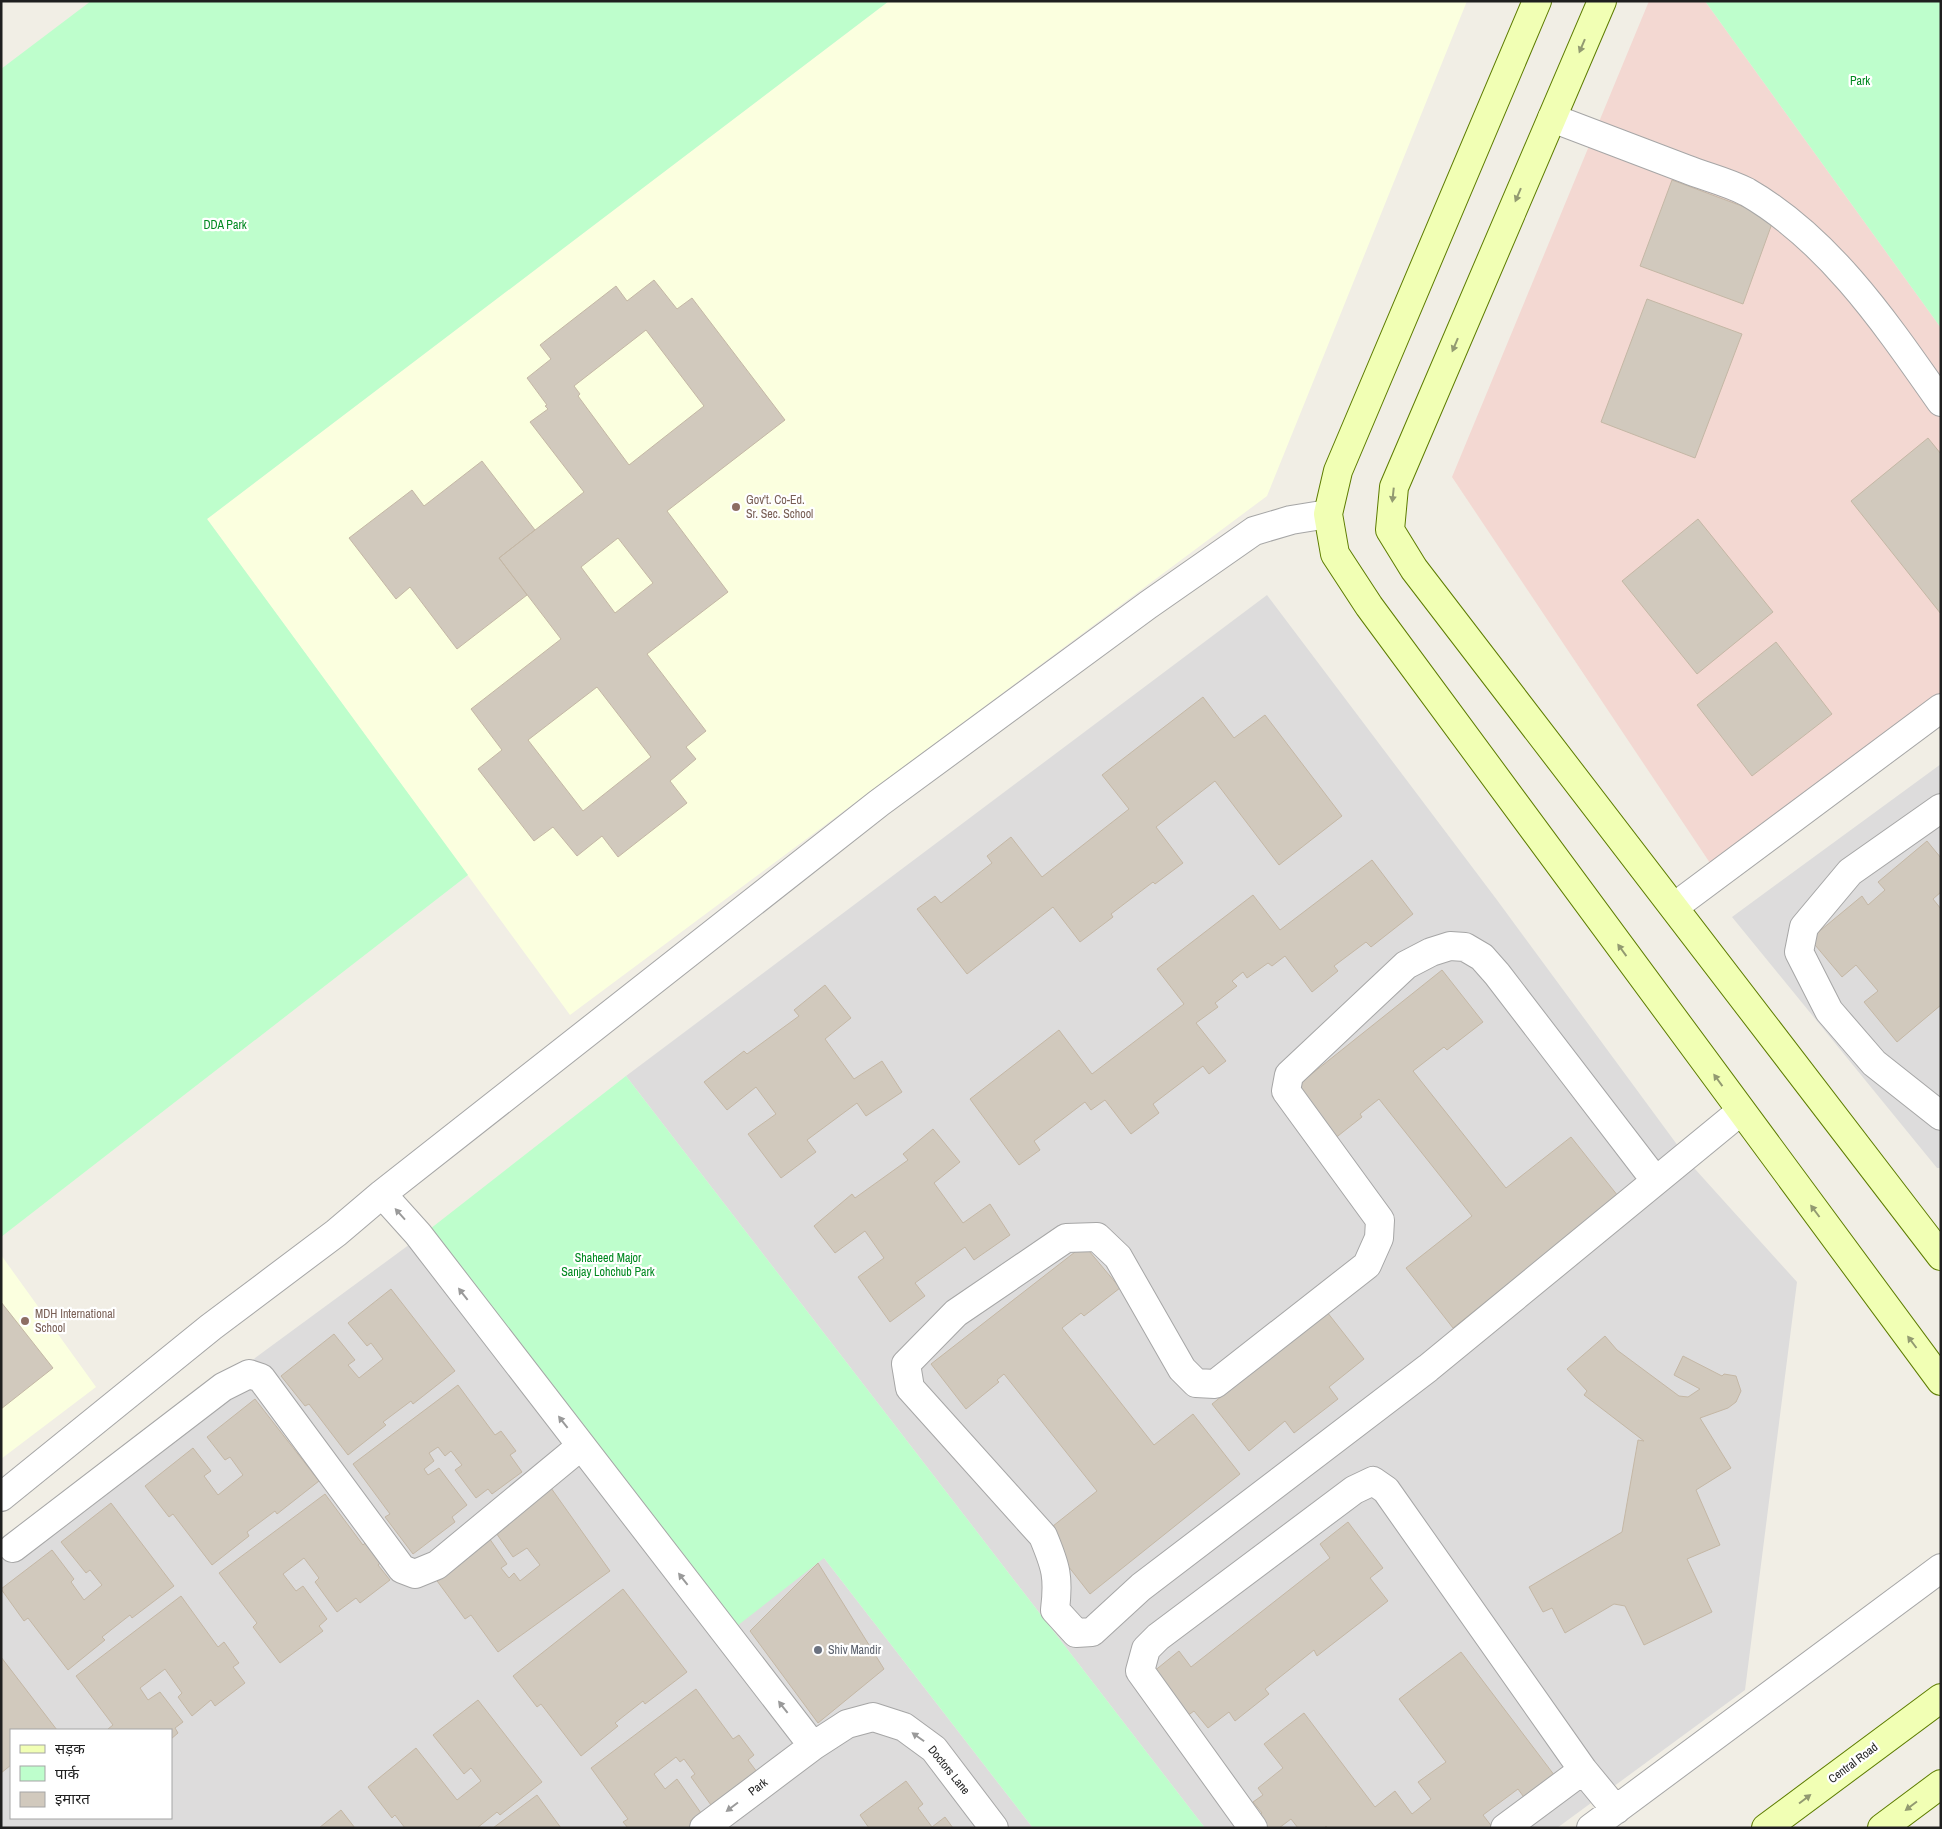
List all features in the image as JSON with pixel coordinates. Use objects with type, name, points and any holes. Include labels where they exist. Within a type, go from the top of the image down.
[{"type":"street","points":[[1537,1],[1338,471],[1328,514],[1335,554],[1369,606],[1941,1381]]},
{"type":"street","points":[[1602,1],[1394,487],[1390,530],[1414,569],[1941,1256]]},
{"type":"street","points":[[1552,118],[1745,192],[1785,218],[1816,245],[1852,284],[1900,344],[1941,402]]},
{"type":"street","points":[[1,1497],[203,1334],[336,1233],[382,1194],[879,803],[1148,605],[1254,531],[1291,520],[1328,514]]},
{"type":"street","points":[[1674,907],[1941,708]]},
{"type":"street","points":[[1941,808],[1850,872],[1804,927],[1799,952],[1829,1011],[1874,1063],[1941,1116]]},
{"type":"street","points":[[1656,1180],[1497,974],[1482,957],[1465,948],[1450,946],[1431,952],[1406,965],[1289,1075],[1286,1091],[1380,1220],[1379,1238],[1367,1265],[1215,1384],[1196,1383],[1182,1369],[1118,1258],[1097,1237],[1066,1238],[956,1313],[906,1364],[910,1388],[1043,1536],[1055,1563],[1058,1587],[1055,1610],[1076,1633],[1092,1632],[1141,1588],[1428,1368],[1741,1112]]},
{"type":"street","points":[[382,1194],[418,1234],[813,1746]]},
{"type":"street","points":[[13,1548],[223,1386],[249,1374],[261,1378],[402,1569],[415,1574],[437,1565],[581,1446]]},
{"type":"street","points":[[1252,1828],[1140,1671],[1146,1649],[1354,1490],[1373,1481],[1386,1490],[1583,1770],[1616,1810]]},
{"type":"street","points":[[1591,1828],[1941,1568]]},
{"type":"street","name":"Central Road","points":[[1766,1828],[1941,1698]]},
{"type":"street","name":"Doctors Lane","points":[[813,1746],[847,1724],[873,1717],[904,1727],[934,1749],[994,1828]]},
{"type":"street","name":"Park","points":[[704,1828],[813,1746]]},
{"type":"street","points":[[1505,1828],[1583,1770]]},
{"type":"street","points":[[1882,1828],[1941,1784]]},
{"type":"shaded area","name":"Gov't. Co-Ed. Sr. Sec. School","points":[[889,1],[1467,1],[1267,496],[570,1015],[207,519]]},
{"type":"shaded area","points":[[1649,1],[1705,1],[1941,328],[1941,698],[1710,863],[1452,477]]},
{"type":"shaded area","points":[[1267,595],[1497,900],[1695,1169],[1797,1282],[1745,1690],[1557,1828],[1205,1828],[626,1076]]},
{"type":"shaded area","points":[[1941,764],[1941,1168],[1937,1168],[1732,917]]},
{"type":"shaded area","points":[[421,1236],[824,1558],[1033,1828],[1,1828],[1,1545]]},
{"type":"shaded area","name":"MDH International School","points":[[1,1255],[96,1387],[1,1459]]},
{"type":"green space","name":"DDA Park","points":[[91,1],[889,1],[207,519],[468,875],[1,1237],[1,69]]},
{"type":"green space","name":"Park","points":[[1705,1],[1941,1],[1941,328]]},
{"type":"green space","name":"Shaheed Major Sanjay Lohchub Park","points":[[626,1076],[1205,1828],[1033,1828],[824,1558],[728,1633],[421,1236]]},
{"type":"building","points":[[1672,180],[1774,218],[1743,304],[1640,266]]},
{"type":"building","points":[[654,280],[677,309],[692,298],[785,420],[667,511],[728,592],[647,654],[706,731],[686,747],[696,759],[670,781],[687,803],[618,857],[602,836],[577,856],[553,827],[534,841],[478,769],[502,750],[471,709],[561,639],[499,558],[584,492],[530,422],[548,409],[527,378],[551,359],[540,345],[616,286],[627,301]],"holes":[[[646,330],[704,406],[629,465],[578,396],[580,394],[574,386]],[[618,538],[653,583],[615,613],[581,567]],[[597,687],[651,757],[583,811],[528,740]]]},
{"type":"building","points":[[1647,299],[1742,334],[1695,458],[1601,422]]},
{"type":"building","points":[[1928,438],[1941,454],[1941,614],[1851,501]]},
{"type":"building","points":[[482,461],[535,530],[499,558],[527,595],[457,649],[410,587],[396,599],[349,538],[412,490],[424,506]]},
{"type":"building","points":[[1698,519],[1773,612],[1697,674],[1622,581]]},
{"type":"building","points":[[1776,642],[1832,714],[1752,776],[1697,705]]},
{"type":"building","points":[[1203,697],[1234,738],[1265,715],[1342,816],[1279,865],[1215,781],[1156,827],[1183,863],[1155,884],[1153,882],[1111,914],[1113,917],[1080,942],[1053,907],[967,974],[917,909],[935,896],[941,903],[992,863],[987,856],[1011,837],[1042,877],[1129,809],[1102,775]]},
{"type":"building","points":[[1927,841],[1941,858],[1941,892],[1933,899],[1941,909],[1941,1005],[1897,1042],[1864,1002],[1878,991],[1856,965],[1842,977],[1810,939],[1862,896],[1868,905],[1885,890],[1878,882]]},
{"type":"building","points":[[1372,860],[1413,914],[1371,947],[1366,942],[1334,966],[1338,971],[1312,992],[1285,956],[1272,966],[1268,963],[1247,978],[1243,972],[1232,981],[1237,986],[1215,1003],[1218,1007],[1196,1023],[1226,1061],[1209,1074],[1203,1066],[1153,1104],[1159,1113],[1131,1134],[1105,1100],[1091,1110],[1085,1102],[1034,1141],[1040,1150],[1019,1165],[970,1099],[1059,1030],[1092,1074],[1184,1004],[1157,969],[1253,895],[1280,930]]},
{"type":"building","points":[[1442,970],[1483,1022],[1447,1050],[1444,1047],[1413,1071],[1506,1188],[1571,1137],[1618,1196],[1453,1328],[1406,1268],[1472,1216],[1379,1099],[1360,1114],[1362,1117],[1329,1143],[1289,1092]]},
{"type":"building","points":[[825,985],[851,1018],[825,1039],[854,1079],[882,1061],[902,1092],[866,1116],[857,1103],[807,1140],[816,1152],[781,1178],[748,1134],[776,1114],[756,1087],[727,1110],[704,1082],[744,1051],[747,1054],[799,1016],[794,1010]]},
{"type":"building","points":[[933,1129],[960,1162],[934,1183],[963,1223],[990,1204],[1010,1235],[974,1260],[965,1247],[915,1283],[925,1296],[890,1322],[858,1277],[884,1258],[865,1231],[835,1253],[814,1226],[852,1194],[855,1198],[908,1160],[903,1154]]},
{"type":"building","points":[[1084,1245],[1120,1288],[1084,1316],[1081,1313],[1062,1328],[1154,1445],[1193,1414],[1240,1474],[1090,1594],[1043,1534],[1097,1491],[1004,1374],[997,1380],[999,1382],[966,1409],[931,1364]]},
{"type":"building","points":[[391,1289],[455,1371],[413,1404],[411,1401],[383,1422],[386,1425],[348,1455],[309,1404],[305,1406],[281,1376],[334,1334],[355,1360],[348,1365],[359,1378],[383,1359],[371,1343],[367,1346],[348,1323]]},
{"type":"building","points":[[1,1302],[53,1368],[1,1409]]},
{"type":"building","points":[[1327,1312],[1364,1359],[1329,1387],[1338,1399],[1294,1433],[1285,1421],[1249,1451],[1212,1404]]},
{"type":"building","points":[[1605,1336],[1617,1350],[1679,1396],[1688,1397],[1700,1389],[1674,1375],[1683,1356],[1722,1376],[1724,1374],[1736,1376],[1741,1391],[1736,1402],[1728,1408],[1700,1418],[1731,1468],[1696,1490],[1720,1545],[1687,1559],[1712,1612],[1644,1645],[1625,1606],[1614,1604],[1565,1633],[1552,1608],[1543,1612],[1529,1587],[1622,1532],[1638,1440],[1644,1441],[1584,1395],[1587,1391],[1567,1369]]},
{"type":"building","points":[[458,1385],[495,1435],[501,1431],[516,1451],[510,1455],[522,1472],[492,1494],[488,1489],[476,1498],[455,1470],[462,1465],[451,1451],[445,1456],[438,1447],[429,1453],[434,1461],[424,1469],[428,1475],[439,1468],[467,1505],[452,1517],[455,1522],[413,1554],[385,1517],[390,1514],[353,1464]]},
{"type":"building","points":[[255,1399],[319,1481],[277,1514],[275,1511],[247,1532],[249,1536],[212,1565],[173,1514],[169,1517],[145,1486],[193,1448],[211,1471],[204,1476],[218,1495],[243,1475],[230,1457],[225,1460],[207,1437]]},
{"type":"building","points":[[551,1488],[610,1571],[498,1652],[471,1615],[465,1619],[432,1574],[487,1535],[507,1564],[501,1568],[509,1578],[514,1573],[520,1581],[540,1565],[527,1548],[513,1557],[494,1530]]},
{"type":"building","points":[[325,1494],[363,1545],[368,1540],[384,1560],[378,1565],[390,1580],[360,1603],[356,1598],[337,1612],[315,1582],[319,1578],[304,1558],[283,1574],[296,1591],[303,1586],[327,1619],[319,1626],[323,1631],[280,1663],[253,1627],[257,1623],[219,1573]]},
{"type":"building","points":[[111,1503],[174,1586],[132,1618],[130,1615],[102,1637],[105,1640],[68,1670],[28,1618],[24,1621],[1,1589],[52,1550],[74,1579],[71,1582],[84,1600],[102,1585],[90,1570],[86,1573],[61,1542]]},
{"type":"building","points":[[1348,1522],[1383,1568],[1370,1578],[1388,1601],[1317,1656],[1314,1650],[1265,1689],[1269,1694],[1235,1721],[1229,1712],[1208,1728],[1194,1711],[1187,1716],[1153,1672],[1179,1651],[1191,1667],[1330,1558],[1320,1544]]},
{"type":"building","name":"Shiv Mandir","points":[[818,1563],[884,1669],[818,1723],[750,1631]]},
{"type":"building","points":[[623,1589],[687,1672],[645,1704],[643,1701],[615,1723],[618,1726],[581,1756],[541,1704],[537,1707],[513,1676]]},
{"type":"building","points":[[181,1596],[218,1647],[224,1642],[239,1663],[233,1667],[245,1683],[215,1706],[211,1700],[192,1716],[178,1697],[182,1693],[165,1669],[140,1688],[148,1700],[160,1692],[183,1722],[175,1728],[178,1733],[172,1738],[172,1729],[108,1729],[113,1725],[76,1676]]},
{"type":"building","points":[[1461,1652],[1561,1784],[1531,1807],[1518,1789],[1483,1815],[1493,1828],[1328,1828],[1326,1826],[1324,1828],[1298,1828],[1291,1819],[1279,1828],[1257,1828],[1252,1821],[1262,1813],[1253,1802],[1263,1795],[1258,1788],[1283,1768],[1264,1744],[1304,1713],[1375,1807],[1395,1791],[1412,1814],[1431,1799],[1418,1782],[1446,1762],[1399,1699]]},
{"type":"building","points":[[1,1657],[56,1729],[10,1729],[10,1766],[1,1773]]},
{"type":"building","points":[[696,1689],[733,1739],[739,1735],[754,1755],[748,1760],[760,1776],[730,1798],[727,1793],[711,1805],[691,1777],[695,1774],[684,1759],[680,1762],[676,1757],[654,1774],[665,1789],[677,1779],[701,1813],[690,1821],[693,1826],[691,1828],[628,1828],[623,1822],[628,1819],[591,1768]]},
{"type":"building","points":[[478,1700],[542,1782],[500,1815],[497,1812],[477,1828],[405,1828],[395,1815],[392,1818],[368,1787],[416,1748],[457,1800],[481,1781],[471,1768],[464,1774],[433,1735]]},
{"type":"building","points":[[906,1781],[923,1804],[918,1808],[932,1827],[945,1817],[953,1828],[869,1828],[860,1815]]},
{"type":"building","points":[[537,1795],[561,1828],[493,1828]]},
{"type":"building","points":[[341,1810],[355,1828],[319,1828]]},
{"type":"place","name":"Gov't. Co-Ed. Sr. Sec. School","points":[[736,507]]},
{"type":"place","name":"MDH International School","points":[[25,1321]]},
{"type":"place","name":"Shiv Mandir","points":[[818,1650]]}]
